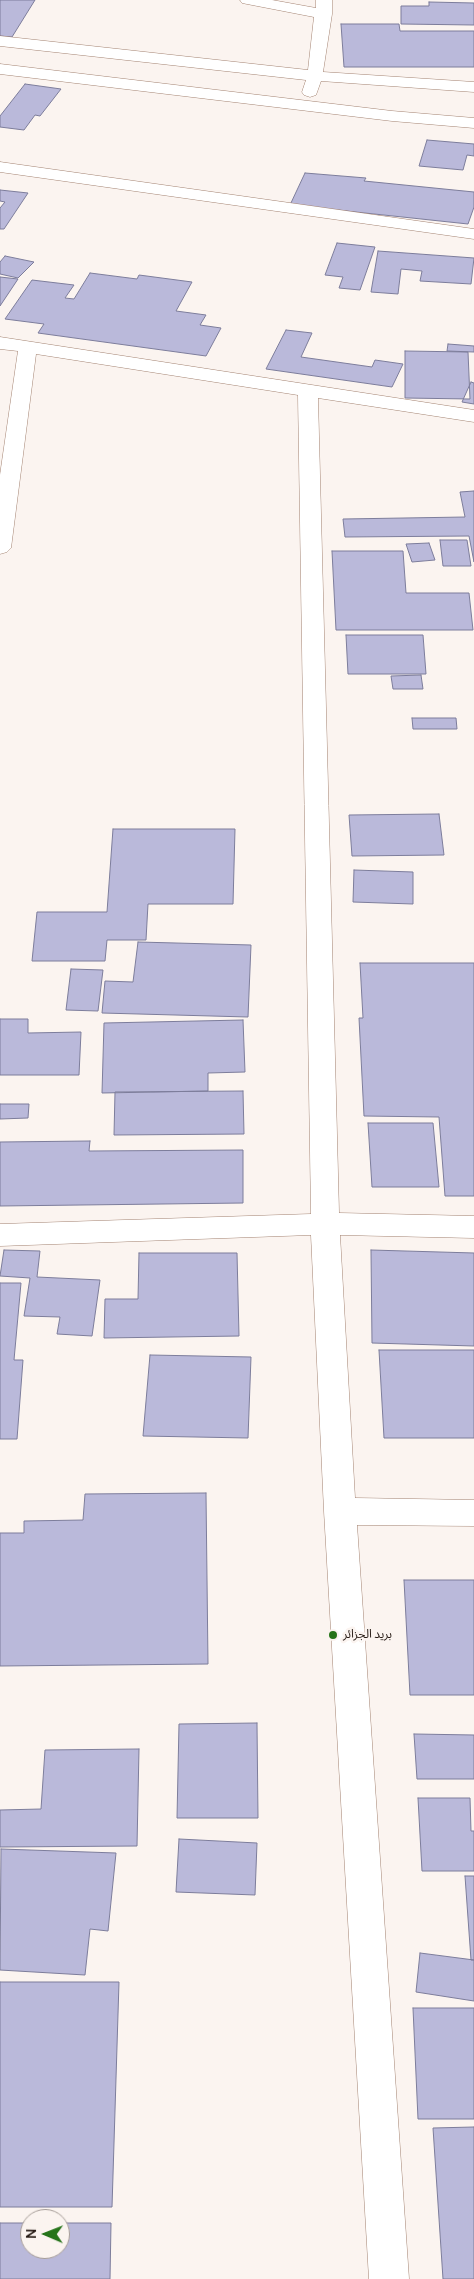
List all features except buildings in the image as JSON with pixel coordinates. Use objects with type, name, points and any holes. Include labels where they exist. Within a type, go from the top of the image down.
[{"type":"street","points":[[247,0],[324,7],[315,76],[305,106]]},
{"type":"street","points":[[0,41],[315,76],[474,88]]},
{"type":"street","points":[[0,68],[305,106],[474,124]]},
{"type":"street","points":[[0,167],[474,234]]},
{"type":"street","points":[[0,343],[474,416]]},
{"type":"street","points":[[0,548],[28,347]]},
{"type":"street","points":[[308,390],[325,1224],[340,1511],[389,2279]]},
{"type":"street","points":[[0,1235],[325,1224],[474,1227]]},
{"type":"street","points":[[340,1511],[474,1513]]},
{"type":"place","name":"بريد الجزائر","points":[[333,1635]]}]
